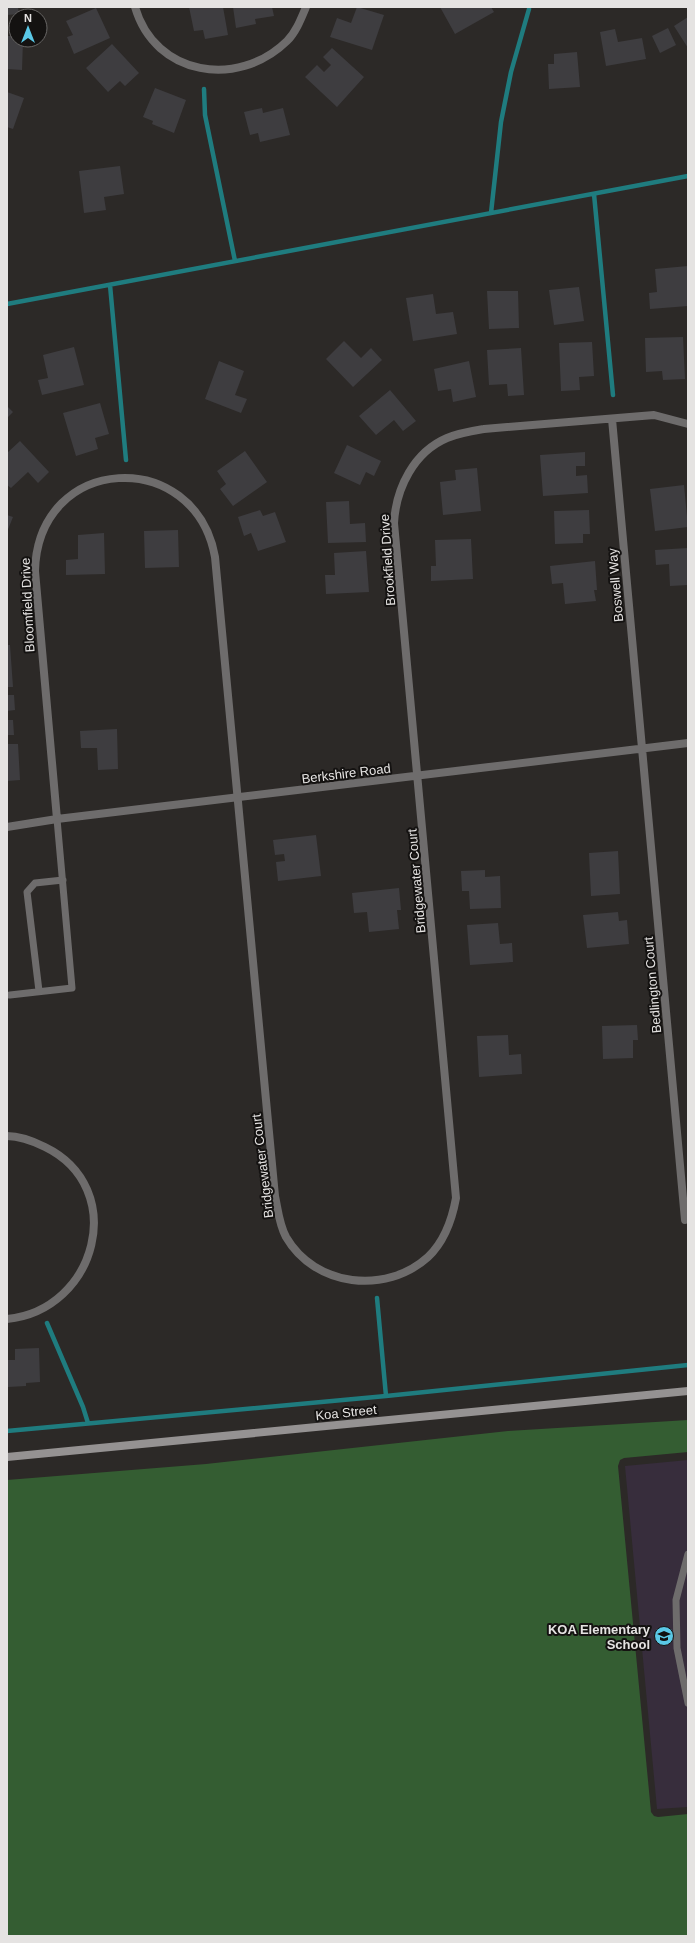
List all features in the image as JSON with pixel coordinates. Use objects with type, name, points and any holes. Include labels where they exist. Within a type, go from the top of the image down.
[{"type":"main road","name":"Koa Street","points":[[7,1457],[688,1391]]},
{"type":"street","points":[[135,7],[144,28],[155,43],[168,54],[184,64],[202,69],[224,70],[246,67],[276,51],[288,40],[299,23],[306,7]]},
{"type":"street","name":"Brookfield Drive","points":[[418,776],[394,522],[395,508],[404,480],[419,459],[435,445],[447,438],[464,432],[484,429],[654,415],[688,424]]},
{"type":"street","name":"Boswell Way","points":[[612,419],[642,748]]},
{"type":"street","name":"Bloomfield Drive","points":[[57,819],[40,642],[35,557],[43,531],[56,508],[73,493],[94,482],[105,480],[136,479],[151,482],[175,492],[195,511],[210,536],[215,557],[238,798]]},
{"type":"street","name":"Berkshire Road","points":[[7,827],[57,819],[688,743]]},
{"type":"street","name":"Bedlington Court","points":[[642,748],[685,1220]]},
{"type":"street","name":"Bridgewater Court","points":[[238,798],[274,1188],[279,1220],[294,1249],[305,1260],[322,1271],[340,1278],[361,1282],[381,1281],[399,1276],[429,1256],[440,1242],[449,1226],[456,1198],[418,776]]},
{"type":"street","points":[[7,1136],[27,1139],[54,1151],[74,1170],[89,1195],[93,1214],[94,1232],[90,1251],[84,1267],[65,1293],[48,1306],[33,1314],[7,1319]]},
{"type":"lane","points":[[10,995],[72,988],[57,819]]},
{"type":"lane","points":[[40,991],[27,892],[35,883],[62,880]]},
{"type":"lane","points":[[688,1554],[676,1600],[677,1648],[688,1703]]},
{"type":"shaded area","name":"KOA Elementary School","points":[[688,1460],[688,1807],[657,1809],[625,1466]]},
{"type":"green space","points":[[688,1420],[688,1452],[624,1458],[620,1460],[618,1466],[651,1812],[654,1816],[658,1817],[688,1814],[688,1936],[7,1936],[7,1480],[206,1464],[508,1431]]},
{"type":"building","points":[[7,7],[18,7],[8,8],[7,15]]},
{"type":"building","points":[[189,7],[223,7],[228,35],[205,39],[203,30],[194,31]]},
{"type":"building","points":[[233,7],[272,7],[274,16],[255,19],[256,24],[236,28]]},
{"type":"building","points":[[357,7],[384,15],[372,50],[330,37],[337,18],[351,23]]},
{"type":"building","points":[[440,7],[491,7],[494,12],[455,34]]},
{"type":"building","points":[[96,8],[110,38],[74,54],[67,37],[73,35],[66,21]]},
{"type":"building","points":[[688,17],[688,48],[674,26]]},
{"type":"building","points":[[668,28],[676,45],[660,53],[652,36]]},
{"type":"building","points":[[615,29],[618,42],[642,38],[646,59],[606,66],[600,32]]},
{"type":"building","points":[[8,36],[8,48],[23,48],[22,70],[7,69]]},
{"type":"building","points":[[112,44],[139,73],[125,86],[120,81],[108,92],[86,68]]},
{"type":"building","points":[[332,48],[364,77],[337,107],[305,77],[317,65],[324,72],[331,65],[323,57]]},
{"type":"building","points":[[577,52],[580,87],[549,89],[548,64],[554,64],[554,54]]},
{"type":"building","points":[[155,88],[186,100],[174,133],[152,124],[153,121],[143,117]]},
{"type":"building","points":[[7,92],[24,98],[13,129],[7,127]]},
{"type":"building","points":[[262,108],[263,113],[283,108],[290,135],[260,142],[258,133],[250,135],[244,112]]},
{"type":"building","points":[[120,166],[124,194],[104,197],[106,210],[84,213],[79,171]]},
{"type":"building","points":[[688,266],[688,306],[650,309],[649,293],[657,292],[655,269]]},
{"type":"building","points":[[579,287],[584,321],[554,325],[549,290]]},
{"type":"building","points":[[487,291],[518,291],[519,328],[489,329]]},
{"type":"building","points":[[433,294],[436,314],[453,312],[457,334],[413,341],[406,298]]},
{"type":"building","points":[[683,337],[685,379],[663,380],[662,371],[646,372],[645,338]]},
{"type":"building","points":[[344,341],[361,358],[371,348],[382,360],[353,387],[326,359]]},
{"type":"building","points":[[592,342],[594,376],[579,377],[580,390],[561,391],[559,343]]},
{"type":"building","points":[[74,347],[84,385],[42,395],[38,380],[48,378],[43,355]]},
{"type":"building","points":[[521,348],[524,395],[508,396],[507,384],[489,385],[487,350]]},
{"type":"building","points":[[219,361],[244,371],[235,395],[247,399],[241,413],[205,399]]},
{"type":"building","points":[[469,361],[476,397],[453,402],[451,389],[438,391],[434,369]]},
{"type":"building","points":[[390,390],[416,421],[403,431],[394,420],[376,435],[359,416]]},
{"type":"building","points":[[100,403],[109,434],[95,438],[98,449],[76,456],[63,413]]},
{"type":"building","points":[[7,406],[13,412],[7,418]]},
{"type":"building","points":[[20,441],[49,472],[38,483],[28,472],[11,488],[7,485],[7,453]]},
{"type":"building","points":[[347,445],[381,461],[374,476],[366,472],[360,485],[334,473]]},
{"type":"building","points":[[245,451],[267,482],[233,506],[220,489],[226,484],[217,471]]},
{"type":"building","points":[[585,452],[585,466],[576,466],[576,476],[587,475],[588,493],[543,496],[540,455]]},
{"type":"building","points":[[477,468],[481,511],[443,515],[440,482],[456,480],[455,470]]},
{"type":"building","points":[[684,485],[688,527],[655,531],[650,489]]},
{"type":"building","points":[[349,501],[350,524],[365,523],[366,542],[328,543],[326,502]]},
{"type":"building","points":[[260,510],[263,516],[275,512],[286,542],[258,551],[251,533],[244,536],[238,517]]},
{"type":"building","points":[[589,510],[590,534],[583,534],[583,543],[555,544],[554,511]]},
{"type":"building","points":[[7,515],[13,517],[7,532]]},
{"type":"building","points":[[178,530],[179,567],[145,568],[144,531]]},
{"type":"building","points":[[104,533],[105,574],[66,575],[66,560],[78,559],[78,535]]},
{"type":"building","points":[[471,539],[473,579],[431,581],[431,566],[436,566],[435,540]]},
{"type":"building","points":[[688,548],[688,585],[670,586],[669,564],[656,565],[655,550]]},
{"type":"building","points":[[366,551],[369,592],[326,594],[325,575],[335,575],[334,553]]},
{"type":"building","points":[[595,561],[597,590],[594,590],[596,601],[565,604],[563,583],[552,584],[550,566]]},
{"type":"building","points":[[7,645],[10,645],[13,687],[7,687]]},
{"type":"building","points":[[7,695],[14,695],[15,710],[7,711]]},
{"type":"building","points":[[7,720],[13,720],[14,735],[7,735]]},
{"type":"building","points":[[117,729],[118,769],[98,770],[97,748],[81,748],[80,731]]},
{"type":"building","points":[[7,744],[18,744],[20,780],[7,781]]},
{"type":"building","points":[[316,835],[321,876],[278,881],[276,862],[285,861],[284,854],[275,855],[273,840]]},
{"type":"building","points":[[618,851],[620,894],[591,896],[589,853]]},
{"type":"building","points":[[485,870],[485,877],[500,876],[501,908],[470,909],[469,891],[462,891],[461,871]]},
{"type":"building","points":[[399,888],[401,910],[397,910],[399,929],[369,932],[367,912],[354,913],[352,893]]},
{"type":"building","points":[[618,912],[619,921],[627,920],[629,944],[587,948],[583,915]]},
{"type":"building","points":[[498,923],[500,944],[512,943],[513,962],[470,965],[467,925]]},
{"type":"building","points":[[637,1025],[638,1040],[633,1040],[633,1058],[603,1059],[602,1026]]},
{"type":"building","points":[[508,1035],[509,1055],[521,1054],[522,1074],[479,1077],[477,1036]]},
{"type":"building","points":[[39,1348],[40,1382],[26,1383],[26,1386],[8,1387],[7,1360],[15,1360],[15,1349]]},
{"type":"waterway","points":[[491,213],[501,122],[511,72],[529,9]]},
{"type":"waterway","points":[[204,89],[205,115],[235,261]]},
{"type":"waterway","points":[[7,304],[688,176]]},
{"type":"waterway","points":[[594,194],[613,395]]},
{"type":"waterway","points":[[110,285],[126,460]]},
{"type":"waterway","points":[[377,1298],[386,1396]]},
{"type":"waterway","points":[[47,1323],[83,1407],[88,1423]]},
{"type":"waterway","points":[[7,1431],[386,1396],[688,1365]]},
{"type":"place","name":"KOA Elementary School","points":[[664,1636]]}]
